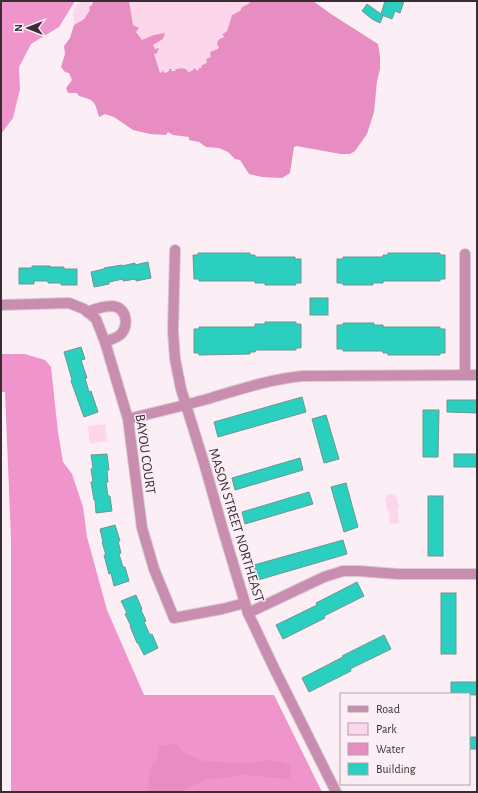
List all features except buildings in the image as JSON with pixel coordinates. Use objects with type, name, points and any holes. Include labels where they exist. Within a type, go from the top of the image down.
[{"type":"street","name":"MASON STREET NORTHEAST","points":[[174,250],[175,359],[181,389],[204,463],[222,530],[247,608],[274,668],[336,792]]},
{"type":"street","points":[[465,254],[466,375]]},
{"type":"street","name":"BAYOU COURT","points":[[1,305],[69,303],[84,309],[96,319],[105,342],[128,419],[142,528],[154,569],[174,618],[222,609],[247,608]]},
{"type":"street","points":[[87,312],[112,306],[120,309],[125,315],[126,322],[122,332],[117,337],[105,342]]},
{"type":"street","points":[[128,419],[186,405],[269,381],[297,377],[477,375]]},
{"type":"street","points":[[247,608],[324,577],[343,571],[397,574],[477,574]]},
{"type":"green space","points":[[80,1],[93,1],[86,15],[74,25],[73,12]]},
{"type":"green space","points":[[129,1],[251,1],[242,7],[240,11],[232,15],[227,31],[218,49],[198,72],[188,72],[179,69],[160,73],[154,54],[159,48],[154,49],[153,45],[163,39],[154,35],[142,41],[133,25]]},
{"type":"green space","points":[[105,424],[107,441],[90,444],[88,426]]},
{"type":"green space","points":[[395,494],[399,509],[397,509],[399,523],[390,524],[389,511],[387,511],[385,498],[387,498],[386,495]]},
{"type":"shaded area","points":[[1,1],[75,1],[59,27],[31,44],[19,67],[20,89],[13,118],[1,134]]},
{"type":"shaded area","points":[[1,354],[25,354],[45,360],[51,367],[58,432],[63,462],[72,474],[83,507],[87,537],[107,610],[144,695],[274,695],[322,792],[11,792],[11,539],[5,392],[1,392]]},
{"type":"water","points":[[93,1],[129,1],[133,25],[139,28],[136,32],[142,40],[154,35],[165,33],[163,39],[153,45],[155,49],[159,48],[157,53],[154,54],[160,73],[163,71],[165,73],[169,71],[169,69],[175,71],[176,69],[180,68],[186,69],[188,72],[192,71],[194,68],[198,71],[202,65],[207,62],[206,59],[211,57],[210,52],[218,49],[218,40],[224,37],[222,35],[227,31],[232,15],[240,11],[242,7],[251,1],[313,1],[378,44],[380,69],[377,81],[374,112],[367,134],[355,151],[350,154],[341,154],[296,146],[294,147],[290,173],[282,178],[262,177],[249,174],[240,160],[235,159],[228,152],[219,148],[206,147],[199,142],[189,140],[189,137],[173,135],[168,132],[166,135],[150,134],[133,130],[114,117],[105,114],[99,117],[94,102],[79,96],[77,93],[68,93],[66,88],[72,80],[69,73],[65,72],[61,67],[65,54],[64,46],[70,38],[74,25],[84,19],[90,10],[89,7],[92,5]]},
{"type":"water","points":[[176,744],[183,752],[204,761],[247,763],[270,760],[285,762],[290,766],[292,772],[289,779],[244,775],[205,780],[188,788],[184,792],[149,792],[147,789],[151,766],[156,761],[159,745]]}]
